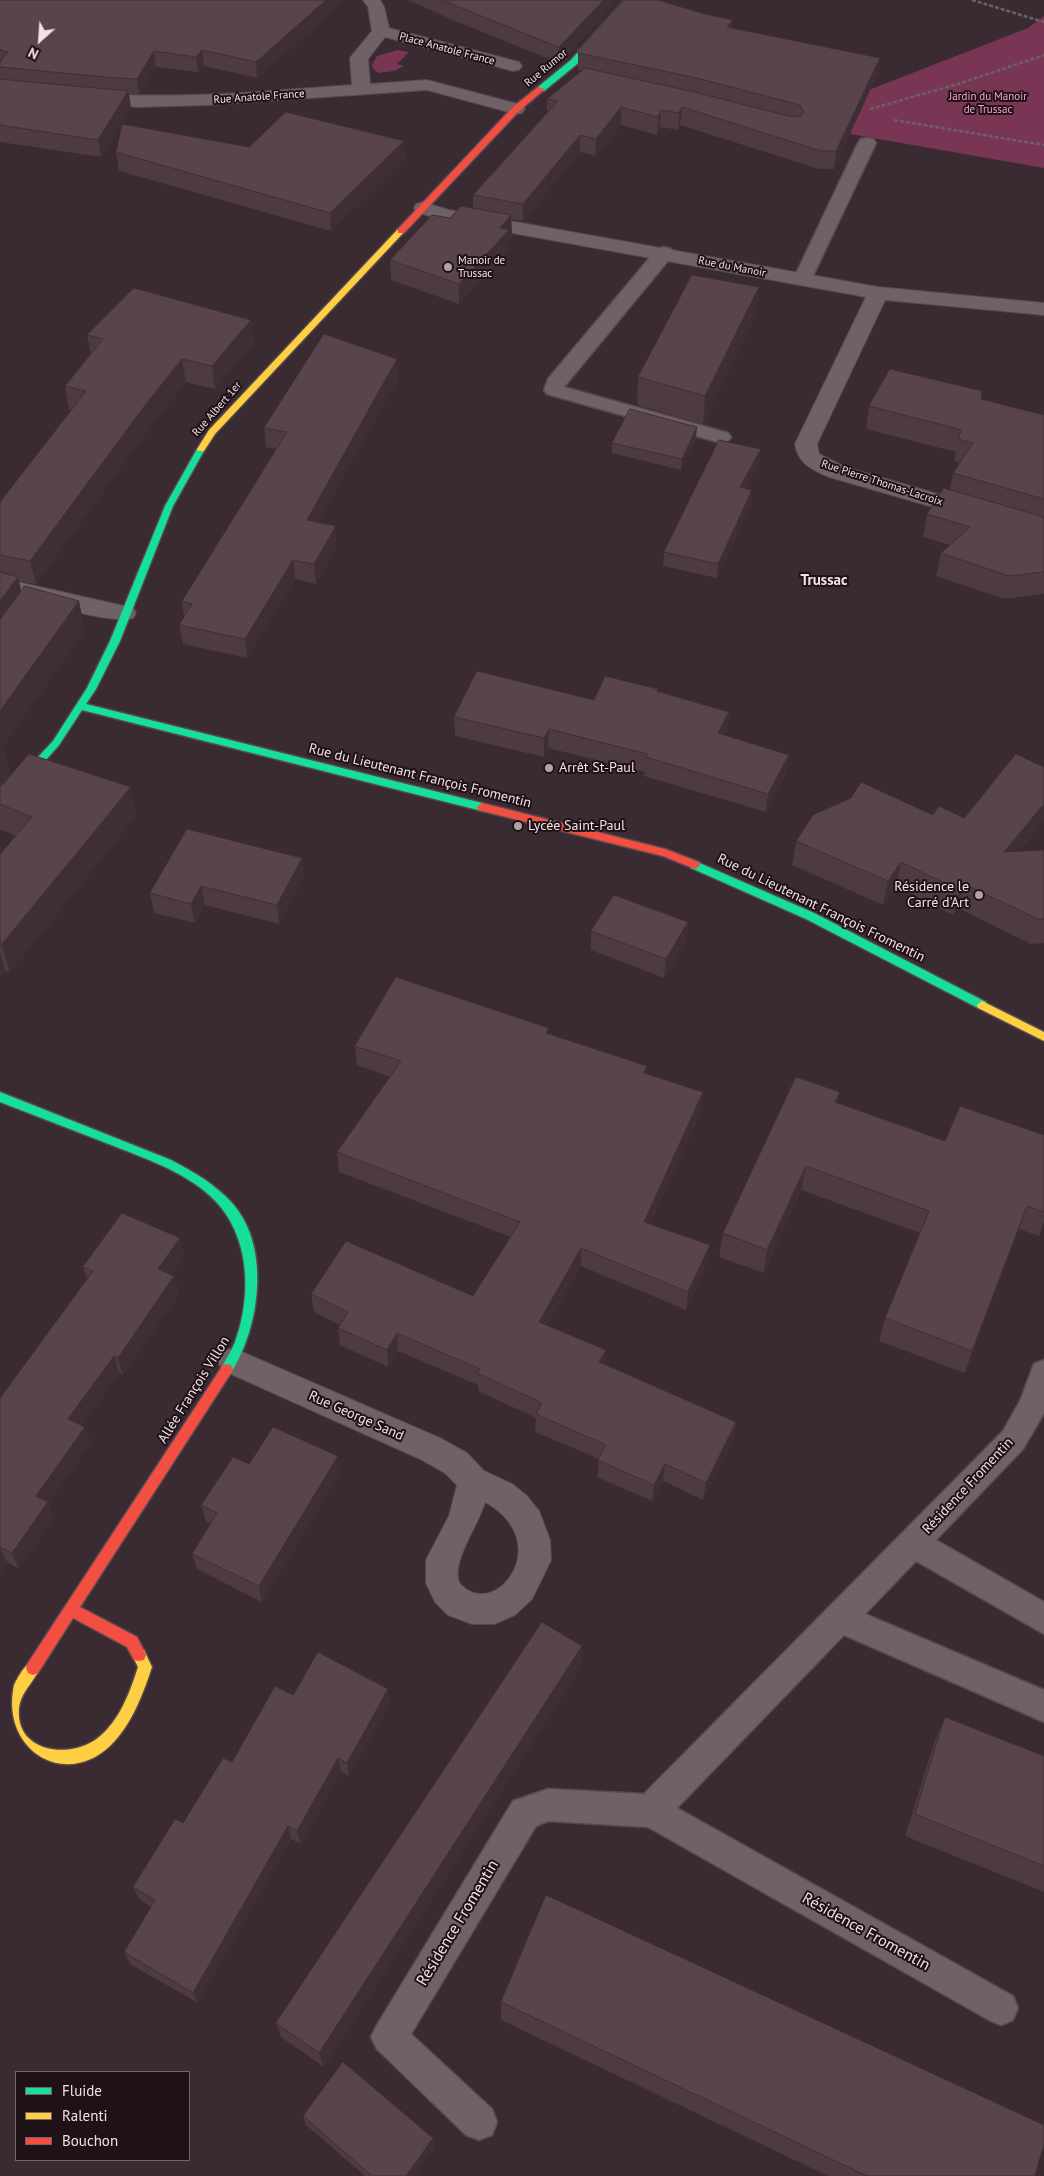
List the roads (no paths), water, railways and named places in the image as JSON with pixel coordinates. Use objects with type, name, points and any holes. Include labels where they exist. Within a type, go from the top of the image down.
[{"type":"street","name":"Place Anatole France","points":[[361,89],[360,58],[381,31],[376,7],[371,0]]},
{"type":"street","name":"Rue Rumor","points":[[516,109],[574,62],[630,0]]},
{"type":"street","name":"Place Anatole France","points":[[381,31],[513,66]]},
{"type":"street","points":[[560,73],[583,78]]},
{"type":"street","name":"Rue Anatole France","points":[[79,97],[165,102],[427,85],[516,109]]},
{"type":"street","name":"Rue Albert 1er","points":[[0,805],[62,734],[80,706],[114,642],[174,498],[199,449],[256,385],[516,109]]},
{"type":"street","name":"Rue du Manoir","points":[[423,208],[446,215],[878,293],[1044,309]]},
{"type":"street","name":"Rue Pierre Thomas-Lacroix","points":[[878,293],[806,444],[806,452],[811,460],[837,472],[1044,532]]},
{"type":"street","points":[[0,585],[85,606],[125,613]]},
{"type":"street","name":"Rue du Lieutenant François Fromentin","points":[[80,706],[665,854],[727,876],[1044,1037]]},
{"type":"street","name":"Allée François Villon","points":[[0,1097],[174,1165],[199,1180],[232,1210],[246,1244],[251,1296],[242,1342],[232,1361],[18,1692],[12,1717],[23,1740],[40,1753],[60,1760],[83,1756],[98,1748],[114,1730],[140,1685],[145,1667],[132,1642],[72,1610]]},
{"type":"street","name":"Rue George Sand","points":[[232,1361],[431,1449],[456,1463],[473,1481]]},
{"type":"lane","points":[[802,280],[867,143]]},
{"type":"lane","points":[[664,253],[554,383],[554,390],[562,394],[721,437]]},
{"type":"lane","name":"Résidence Fromentin","points":[[651,1812],[1013,1440],[1032,1405],[1044,1373]]},
{"type":"lane","name":"Résidence Fromentin","points":[[914,1543],[1044,1620]]},
{"type":"lane","points":[[840,1618],[1044,1706]]},
{"type":"lane","name":"Résidence Fromentin","points":[[479,2122],[389,2037],[525,1813],[548,1805],[651,1812],[1001,2008]]},
{"type":"place","name":"Manoir de Trussac","points":[[448,267]]},
{"type":"place","name":"Arrêt St-Paul","points":[[549,768]]},
{"type":"place","name":"Lycée Saint-Paul","points":[[518,826]]},
{"type":"place","name":"Résidence le Carré d'Art","points":[[979,895]]},
{"type":"district","name":"Trussac","points":[[824,581]]},
{"type":"park label","name":"Jardin du Manoir de Trussac","points":[[988,103]]}]
